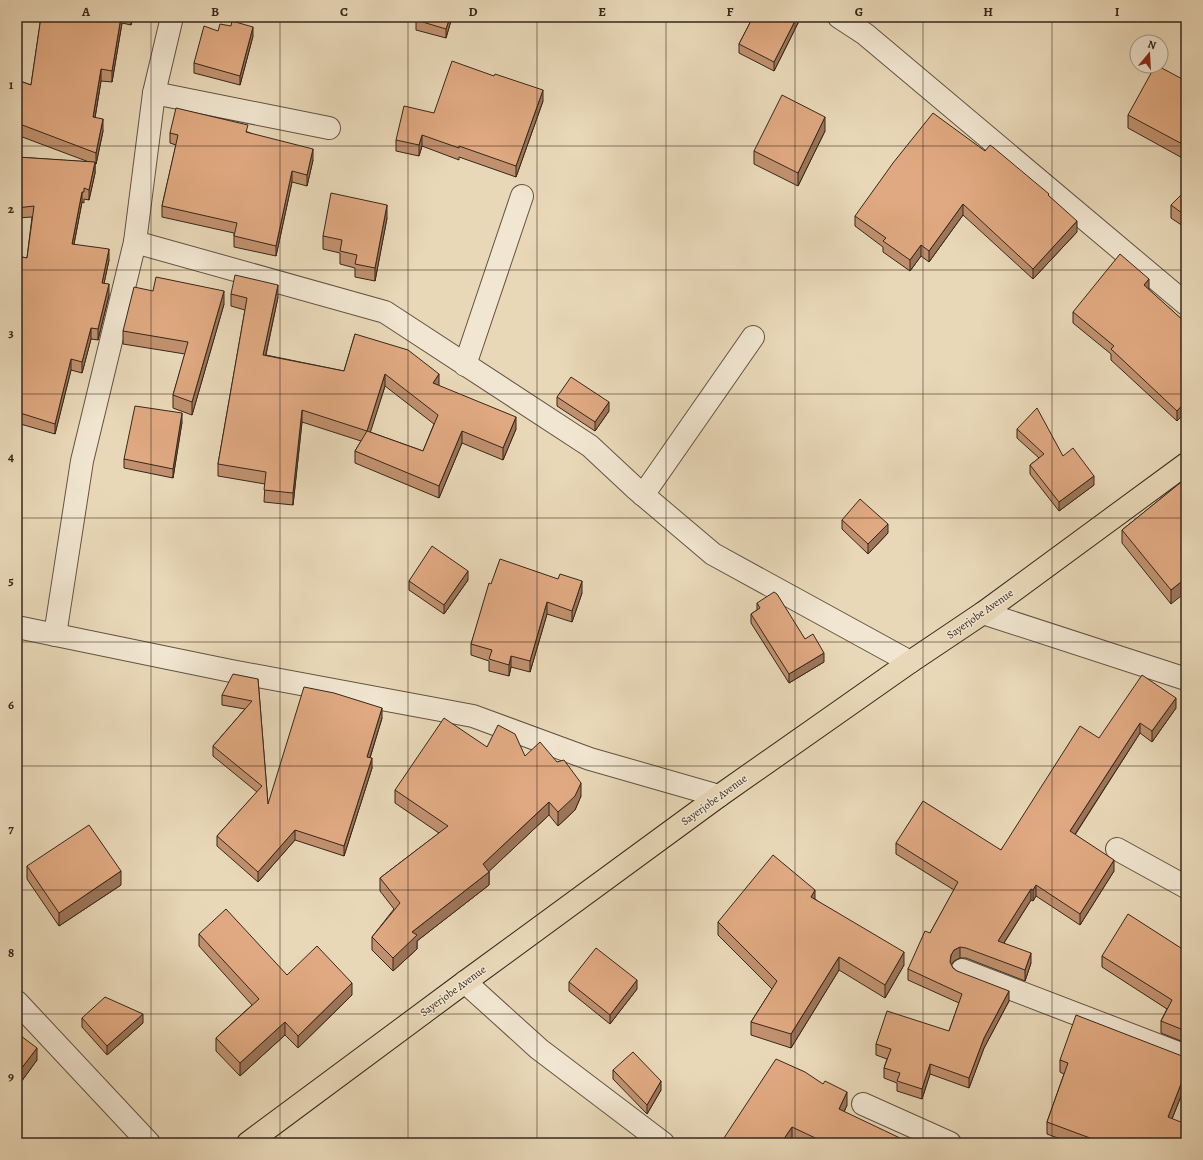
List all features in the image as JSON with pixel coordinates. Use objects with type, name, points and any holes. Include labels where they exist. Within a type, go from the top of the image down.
[{"type":"main road","name":"Sayerjobe Avenue","points":[[248,1143],[719,796],[910,662],[983,613],[1186,464]]},
{"type":"street","points":[[55,635],[82,460],[135,242],[154,93],[172,17]]},
{"type":"street","points":[[839,17],[865,34],[1186,304]]},
{"type":"street","points":[[154,93],[329,128]]},
{"type":"street","points":[[465,365],[522,196]]},
{"type":"street","points":[[135,242],[385,312],[590,446],[643,495],[713,554],[910,662]]},
{"type":"street","points":[[643,495],[753,337]]},
{"type":"street","points":[[983,613],[1186,679]]},
{"type":"street","points":[[17,627],[239,672],[472,716],[590,759],[719,796]]},
{"type":"street","points":[[1117,849],[1186,887]]},
{"type":"street","points":[[962,970],[1186,1056]]},
{"type":"street","points":[[465,982],[539,1049],[663,1143]]},
{"type":"street","points":[[17,1002],[149,1143]]},
{"type":"street","points":[[863,1104],[950,1143]]},
{"type":"building","points":[[41,17],[121,17],[112,71],[101,69],[93,117],[103,119],[96,153],[17,123],[17,80],[31,85]]},
{"type":"building","points":[[417,17],[450,17],[446,29],[416,20]]},
{"type":"building","points":[[753,17],[797,17],[774,62],[739,44]]},
{"type":"building","points":[[232,21],[253,27],[240,76],[194,63],[204,26],[218,31],[220,24],[231,26]]},
{"type":"building","points":[[452,61],[494,76],[495,74],[543,90],[516,166],[422,135],[419,145],[396,140],[404,106],[434,113]]},
{"type":"building","points":[[1169,72],[1186,81],[1186,146],[1128,115],[1151,74],[1169,74]]},
{"type":"building","points":[[782,95],[825,117],[798,173],[754,151]]},
{"type":"building","points":[[176,108],[248,125],[246,132],[313,149],[307,175],[292,171],[276,246],[234,236],[237,223],[162,206],[178,135],[170,133]]},
{"type":"building","points":[[933,113],[985,151],[990,145],[994,148],[1049,194],[1048,195],[1077,221],[1033,269],[963,204],[929,251],[921,245],[910,260],[883,241],[886,238],[855,216],[893,163]]},
{"type":"building","points":[[17,157],[95,162],[89,190],[84,188],[84,192],[82,192],[72,244],[109,249],[102,283],[109,284],[98,329],[91,328],[82,362],[71,359],[55,424],[17,412],[17,256],[27,258],[34,206],[17,208]]},
{"type":"building","points":[[1186,190],[1186,216],[1171,205]]},
{"type":"building","points":[[331,193],[387,205],[375,268],[355,264],[357,255],[340,251],[342,240],[323,236]]},
{"type":"building","points":[[1120,254],[1149,279],[1144,285],[1186,323],[1186,401],[1177,411],[1111,349],[1114,346],[1073,312]]},
{"type":"building","points":[[235,275],[278,285],[263,355],[344,371],[355,334],[408,350],[439,374],[433,383],[516,417],[503,448],[462,431],[439,486],[355,451],[367,431],[302,410],[293,493],[264,490],[266,472],[218,464],[247,298],[231,294]],"holes":[[[385,374],[438,415],[423,451],[367,431]]]},
{"type":"building","points":[[156,277],[224,291],[192,402],[173,395],[188,342],[123,331],[134,287],[153,291]]},
{"type":"building","points":[[571,377],[609,402],[595,422],[557,397]]},
{"type":"building","points":[[135,406],[182,413],[173,469],[124,459]]},
{"type":"building","points":[[1037,408],[1063,456],[1073,448],[1094,476],[1059,502],[1030,465],[1044,454],[1017,429]]},
{"type":"building","points":[[1185,479],[1186,578],[1171,590],[1122,530]]},
{"type":"building","points":[[860,499],[888,524],[868,544],[842,520]]},
{"type":"building","points":[[432,546],[468,571],[444,605],[409,581]]},
{"type":"building","points":[[500,559],[558,579],[560,574],[582,581],[572,611],[547,602],[530,661],[511,656],[509,665],[489,659],[492,650],[471,644],[489,583],[491,584]]},
{"type":"building","points":[[774,592],[777,594],[805,639],[813,634],[824,653],[789,674],[751,614],[760,608],[757,603]]},
{"type":"building","points":[[233,674],[258,679],[268,804],[304,687],[334,693],[382,708],[367,757],[372,758],[344,846],[295,830],[258,872],[217,836],[262,786],[213,746],[252,701],[222,695]]},
{"type":"building","points":[[1142,675],[1176,698],[1152,731],[1140,723],[1070,831],[1114,860],[1080,914],[1036,885],[1033,890],[1031,889],[998,941],[1031,953],[1025,970],[966,948],[960,947],[954,950],[951,955],[950,962],[953,968],[957,971],[1009,991],[984,1038],[969,1078],[930,1064],[922,1089],[897,1081],[900,1073],[884,1068],[891,1049],[876,1044],[887,1011],[949,1031],[962,994],[908,969],[925,931],[930,933],[958,882],[896,843],[923,801],[1001,850],[1080,726],[1099,738]]},
{"type":"building","points":[[444,718],[487,747],[498,725],[515,734],[525,756],[540,742],[557,762],[564,760],[581,783],[575,796],[558,812],[549,802],[483,864],[489,872],[412,932],[417,935],[393,958],[372,937],[400,903],[380,878],[448,826],[395,790]]},
{"type":"building","points":[[89,825],[121,871],[59,913],[27,866]]},
{"type":"building","points":[[773,855],[815,890],[811,897],[904,952],[885,985],[839,957],[791,1034],[751,1022],[777,981],[718,922]]},
{"type":"building","points":[[226,909],[287,975],[317,946],[352,983],[298,1036],[285,1022],[240,1063],[216,1038],[259,999],[199,934]]},
{"type":"building","points":[[1128,914],[1184,950],[1181,955],[1186,958],[1186,1031],[1161,1021],[1172,1000],[1102,956]]},
{"type":"building","points":[[596,948],[637,980],[610,1015],[569,982]]},
{"type":"building","points":[[105,997],[143,1014],[107,1046],[82,1018]]},
{"type":"building","points":[[1076,1015],[1182,1056],[1186,1056],[1186,1080],[1183,1079],[1168,1117],[1186,1124],[1186,1143],[1093,1143],[1088,1141],[1090,1138],[1047,1122],[1068,1063],[1060,1060]]},
{"type":"building","points":[[17,1033],[37,1048],[21,1069],[17,1066]]},
{"type":"building","points":[[633,1052],[661,1081],[647,1105],[613,1070]]},
{"type":"building","points":[[776,1059],[805,1072],[823,1084],[825,1081],[847,1092],[839,1109],[900,1138],[898,1143],[826,1143],[792,1127],[781,1143],[726,1143],[722,1141]]}]
